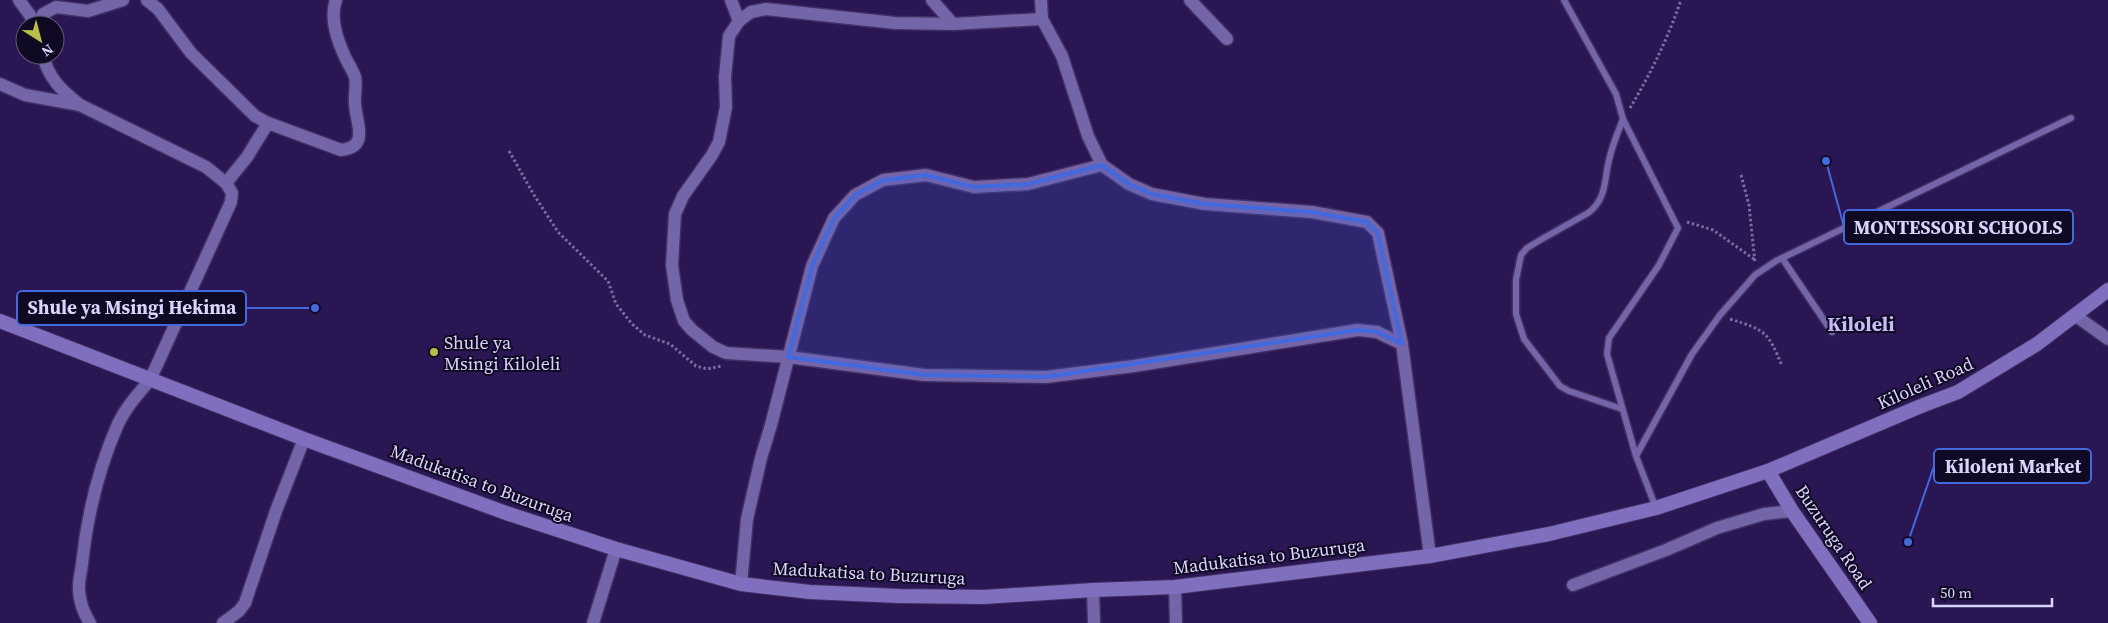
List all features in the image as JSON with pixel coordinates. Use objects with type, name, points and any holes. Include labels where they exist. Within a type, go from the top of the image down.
[{"type":"main road","name":"Kiloleli Road","points":[[1768,471],[1958,392],[2037,344],[2108,290]]},
{"type":"main road","name":"Madukatisa to Buzuruga","points":[[0,321],[304,439],[506,513],[616,549],[741,584],[810,592],[984,597],[1175,587],[1430,556],[1549,534],[1656,508],[1768,471]]},
{"type":"main road","name":"Buzuruga Road","points":[[1768,471],[1792,511],[1870,623]]},
{"type":"street","points":[[19,0],[30,15]]},
{"type":"street","points":[[43,15],[56,7],[88,11],[123,0]]},
{"type":"street","points":[[147,0],[158,9],[191,53],[255,116],[268,123],[341,150],[350,149],[357,142],[360,132],[354,102],[354,75],[339,45],[333,15],[336,0]]},
{"type":"street","points":[[731,0],[739,21]]},
{"type":"street","points":[[932,0],[953,24]]},
{"type":"street","points":[[1041,0],[1042,19],[1062,56],[1088,136],[1102,165],[1129,184],[1152,194],[1205,204],[1312,212],[1367,222],[1378,233],[1402,344],[1430,556]]},
{"type":"street","points":[[1190,0],[1227,39]]},
{"type":"street","points":[[1042,19],[953,24],[895,23],[766,9],[751,12],[739,21],[729,36],[726,53],[726,107],[721,133],[712,155],[683,196],[675,214],[672,265],[677,300],[684,320],[692,330],[713,347],[726,353],[788,357],[924,375],[1046,377],[1134,366],[1358,330],[1377,332],[1402,344]]},
{"type":"street","points":[[45,65],[46,69],[62,90],[80,105],[206,167],[226,183],[232,193],[231,202],[150,380],[130,404],[119,423],[95,493],[84,539],[79,590],[82,606],[90,623]]},
{"type":"street","points":[[0,84],[25,95],[80,105]]},
{"type":"street","points":[[226,183],[247,157],[268,123]]},
{"type":"street","points":[[741,584],[747,519],[761,458],[812,266],[834,218],[855,195],[883,180],[926,175],[974,187],[1028,184],[1102,165]]},
{"type":"street","points":[[2076,316],[2108,339]]},
{"type":"street","points":[[223,623],[245,604],[276,511],[304,439]]},
{"type":"street","points":[[1573,585],[1666,550],[1716,528],[1764,514],[1792,511]]},
{"type":"street","points":[[594,623],[616,549]]},
{"type":"street","points":[[1175,587],[1176,623]]},
{"type":"street","points":[[1093,590],[1094,623]]},
{"type":"lane","points":[[1564,0],[1616,94],[1623,119],[1678,228],[1659,265],[1607,343],[1607,354],[1636,456],[1656,508]]},
{"type":"lane","points":[[1636,456],[1692,354],[1737,293],[1756,275],[1782,258],[2071,118]]},
{"type":"lane","points":[[1622,408],[1565,389],[1538,359],[1524,339],[1518,325],[1516,280],[1520,256],[1527,248],[1596,206],[1603,194],[1609,160],[1623,119]]},
{"type":"lane","points":[[1782,258],[1832,332]]},
{"type":"path","points":[[1623,119],[1650,74],[1681,0]]},
{"type":"path","points":[[508,151],[558,232],[608,281],[616,304],[632,324],[645,334],[670,344],[696,366],[707,369],[718,368],[742,354]]},
{"type":"path","points":[[1741,175],[1749,205],[1756,275]]},
{"type":"path","points":[[1674,218],[1713,230],[1754,259]]},
{"type":"path","points":[[1720,315],[1767,334],[1782,366]]},
{"type":"highlighted area","points":[[1102,165],[1129,184],[1152,194],[1205,204],[1312,212],[1367,222],[1378,233],[1402,344],[1377,332],[1358,330],[1046,377],[924,375],[788,357],[812,266],[834,218],[855,195],[883,180],[926,175],[974,187],[1028,184]]},
{"type":"place","name":"MONTESSORI SCHOOLS","points":[[1826,161]]},
{"type":"place","name":"Shule ya Msingi Hekima","points":[[315,308]]},
{"type":"place","name":"Shule ya Msingi Kiloleli","points":[[434,352]]},
{"type":"place","name":"Kiloleni Market","points":[[1908,542]]},
{"type":"district","name":"Kiloleli","points":[[1861,324]]}]
